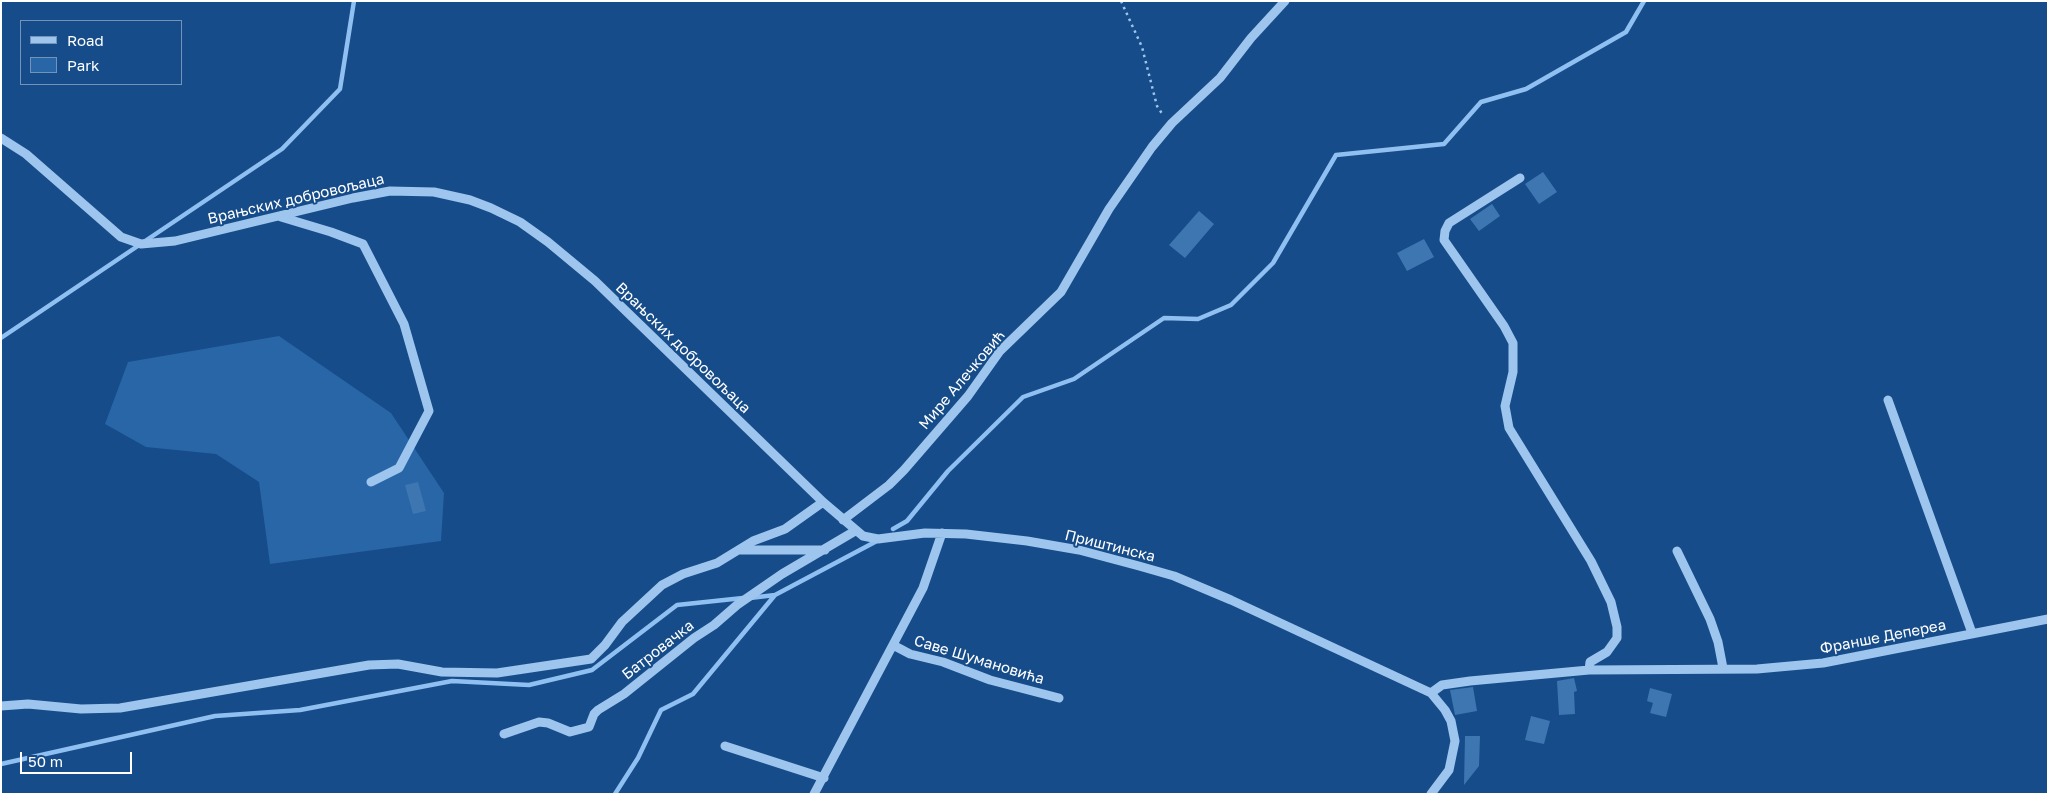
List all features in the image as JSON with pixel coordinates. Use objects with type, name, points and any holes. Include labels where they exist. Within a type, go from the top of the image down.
[{"type":"street","name":"Мире Алечковић","points":[[843,520],[889,485],[904,470],[968,396],[1000,351],[1061,292],[1109,209],[1172,123],[1220,78],[1251,38],[1285,1]]},
{"type":"street","name":"Врањских добровољаца","points":[[1,138],[26,154],[113,231],[130,242],[158,244],[372,193],[416,190],[470,200],[520,222],[548,242],[595,281],[843,520]]},
{"type":"street","points":[[1520,178],[1449,223],[1445,231],[1444,240],[1504,326],[1512,343],[1514,372],[1505,406],[1509,428],[1591,561],[1611,602],[1617,627],[1617,638],[1607,652],[1590,662],[1589,670]]},
{"type":"street","points":[[279,216],[363,244],[404,324],[429,411],[399,468],[372,482]]},
{"type":"street","points":[[1888,400],[1972,633]]},
{"type":"street","points":[[1,706],[28,704],[81,709],[120,708],[369,665],[398,664],[442,672],[470,674],[497,673],[591,658],[605,646],[622,622],[662,585],[683,574],[717,563],[753,542],[786,529],[823,502]]},
{"type":"street","name":"Приштинска","points":[[843,520],[863,536],[878,540],[925,533],[942,533],[1027,541],[1079,550],[1165,574],[1231,600],[1360,658],[1430,693]]},
{"type":"street","name":"Батровачка","points":[[504,734],[540,722],[548,723],[570,732],[589,727],[594,714],[598,710],[624,694],[737,605],[782,574],[855,531]]},
{"type":"street","name":"Саве Шумановића","points":[[814,794],[923,588],[942,533]]},
{"type":"street","points":[[739,550],[825,550]]},
{"type":"street","points":[[1677,551],[1710,619],[1718,642],[1723,668]]},
{"type":"street","name":"Франше Депереа","points":[[1430,693],[1442,685],[1589,670],[1757,669],[1823,663],[2048,619]]},
{"type":"street","name":"Саве Шумановића","points":[[893,645],[910,654],[943,662],[990,680],[1059,698]]},
{"type":"street","points":[[1430,693],[1445,710],[1451,721],[1455,741],[1449,770],[1431,794]]},
{"type":"street","points":[[725,746],[824,778]]},
{"type":"path","points":[[1121,1],[1142,47],[1157,106],[1163,116],[1172,123]]},
{"type":"green space","points":[[279,336],[391,413],[444,493],[441,541],[270,564],[259,482],[216,454],[146,447],[105,424],[128,362]]},
{"type":"building","points":[[1543,172],[1557,192],[1539,204],[1525,184]]},
{"type":"building","points":[[1492,204],[1500,216],[1479,231],[1470,219]]},
{"type":"building","points":[[1199,211],[1214,224],[1185,258],[1169,245]]},
{"type":"building","points":[[1424,239],[1434,257],[1407,271],[1397,253]]},
{"type":"building","points":[[418,482],[426,511],[413,514],[405,485]]},
{"type":"building","points":[[1574,678],[1577,691],[1574,692],[1575,714],[1559,715],[1557,681]]},
{"type":"building","points":[[1473,687],[1477,711],[1455,715],[1450,690]]},
{"type":"building","points":[[1650,688],[1672,694],[1666,717],[1650,713],[1653,703],[1647,701]]},
{"type":"building","points":[[1531,716],[1550,721],[1544,744],[1525,740]]},
{"type":"building","points":[[1465,736],[1480,736],[1479,766],[1464,785]]},
{"type":"waterway","points":[[1,338],[282,149],[340,89],[354,1]]},
{"type":"waterway","points":[[893,529],[907,521],[948,471],[1023,397],[1074,379],[1164,318],[1198,319],[1231,305],[1273,263],[1336,155],[1444,144],[1481,102],[1526,89],[1626,32],[1644,1]]},
{"type":"waterway","points":[[615,794],[638,758],[661,710],[693,694],[775,595],[875,542]]},
{"type":"waterway","points":[[750,598],[775,595]]},
{"type":"waterway","points":[[1,764],[215,716],[300,710],[452,681],[529,685],[592,670],[677,605],[743,598]]}]
